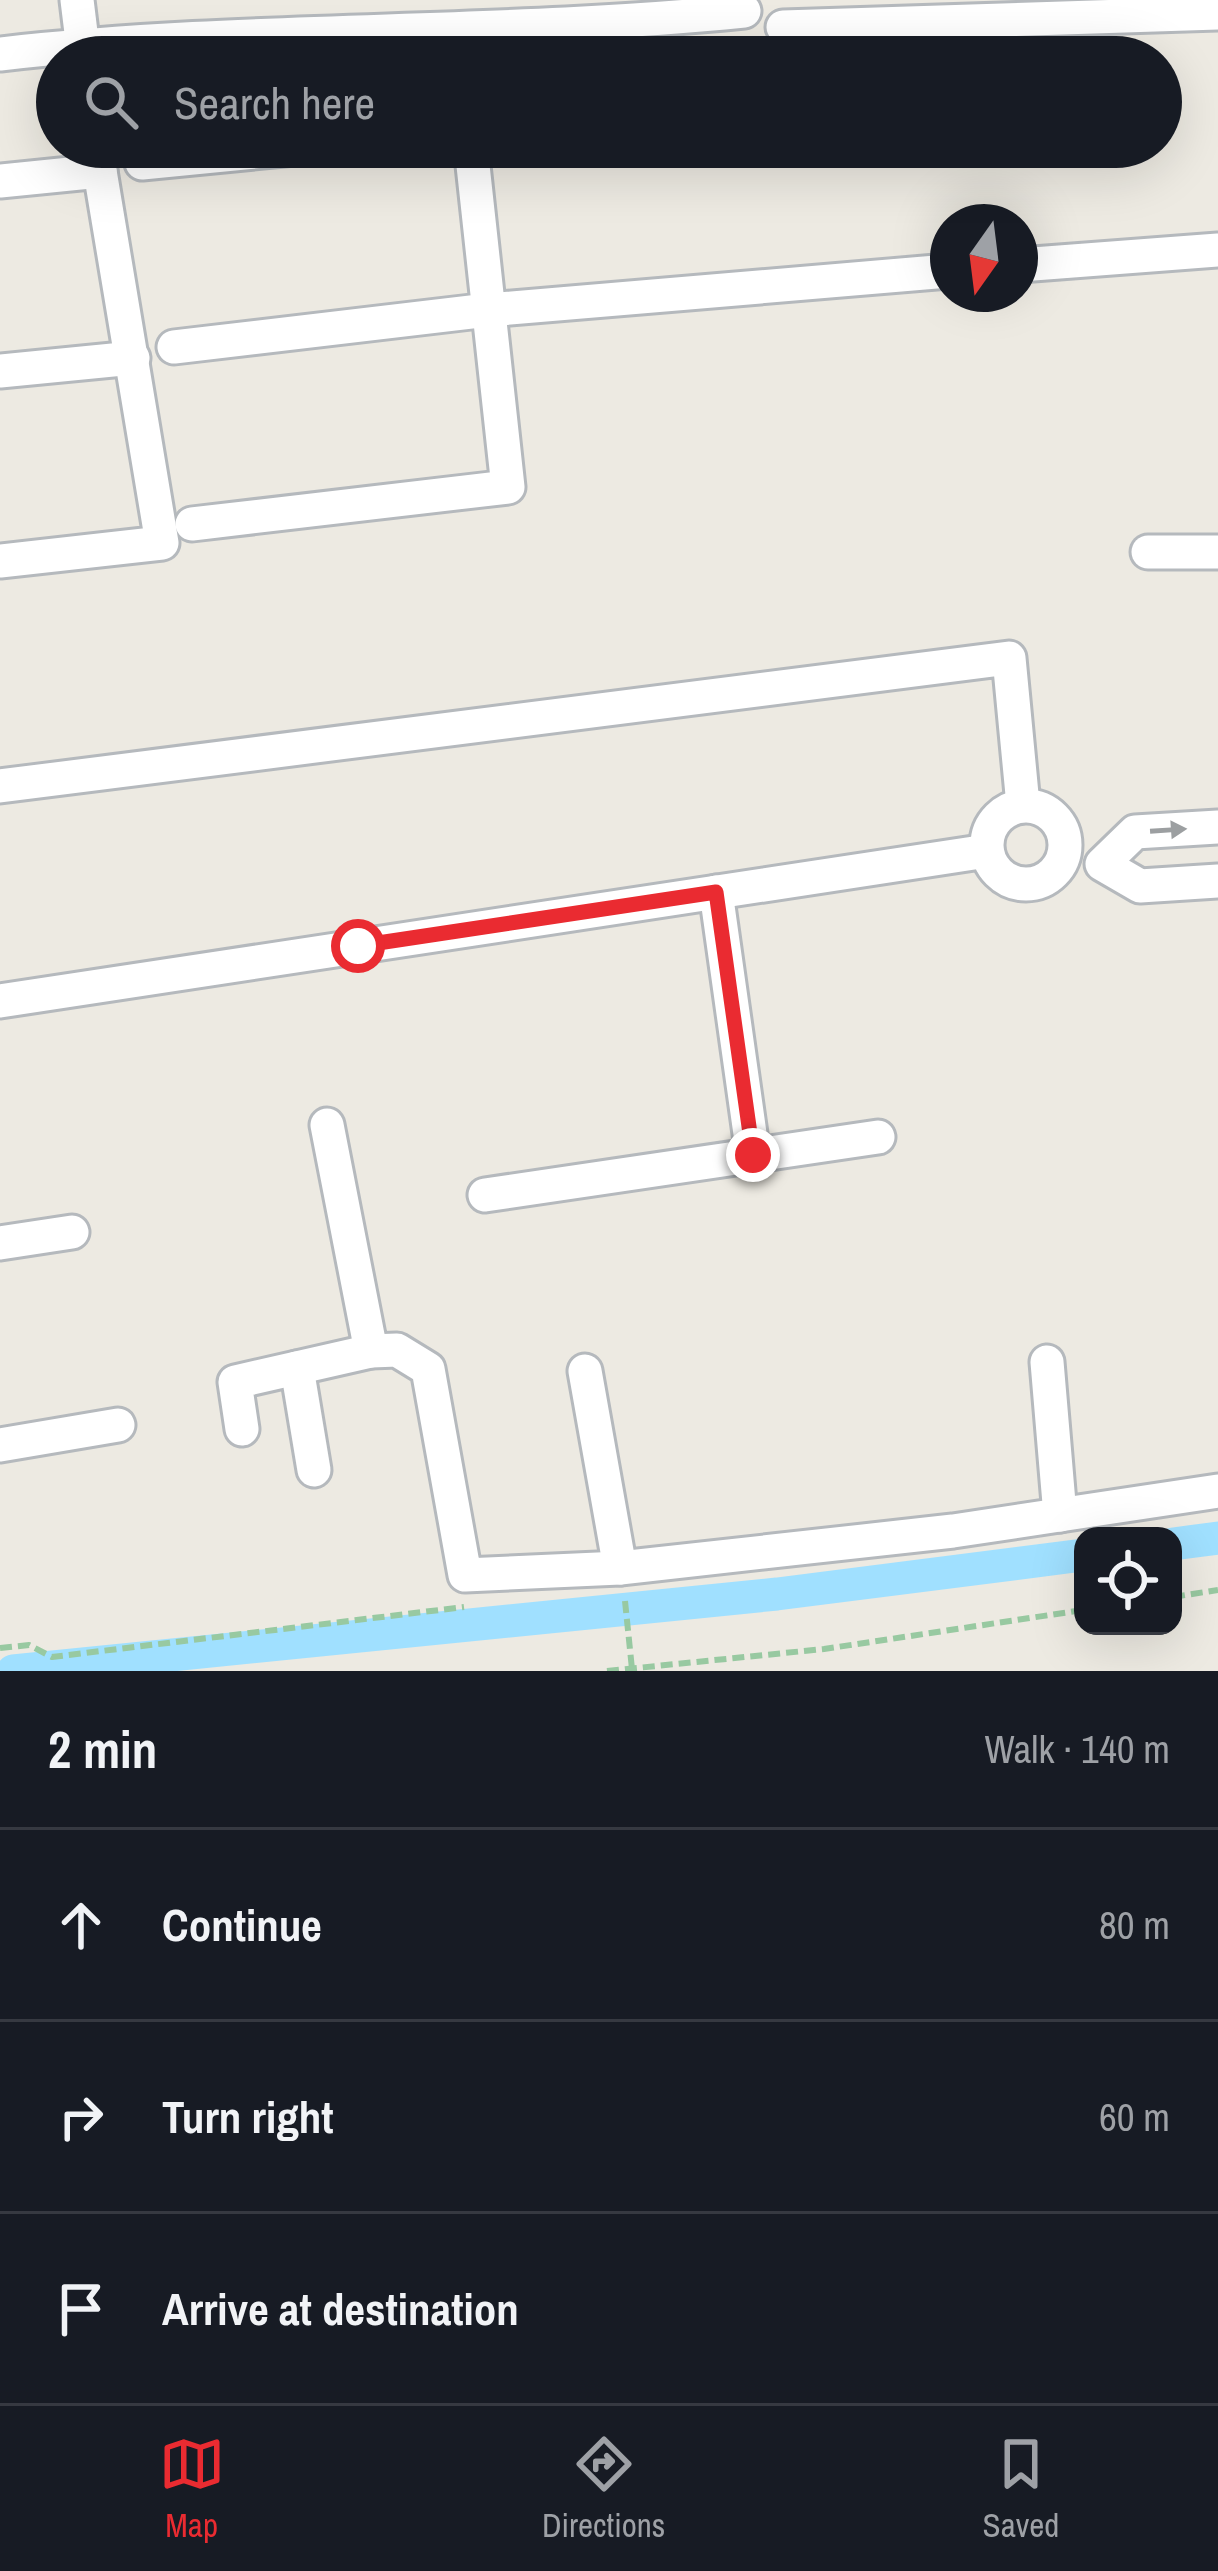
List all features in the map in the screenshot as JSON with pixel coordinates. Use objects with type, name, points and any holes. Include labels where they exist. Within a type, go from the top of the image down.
[{"type":"street","points":[[77,0],[81,36]]},
{"type":"street","points":[[366,36],[744,6],[749,23],[771,32],[786,13],[1218,13]]},
{"type":"street","points":[[0,54],[36,53]]},
{"type":"street","points":[[0,182],[60,168]]},
{"type":"street","points":[[0,561],[162,543],[100,168]]},
{"type":"street","points":[[192,524],[508,487],[473,168]]},
{"type":"street","points":[[1038,265],[1218,250]]},
{"type":"street","points":[[174,347],[488,310],[930,273]]},
{"type":"street","points":[[0,371],[133,358]]},
{"type":"street","points":[[1148,552],[1218,552]]},
{"type":"street","points":[[0,786],[1009,658],[1023,806]]},
{"type":"street","points":[[1023,806],[1036,807],[1058,821],[1066,845],[1048,878],[1023,884],[1000,874],[987,851],[991,826],[1010,809],[1023,806]]},
{"type":"street","points":[[1102,864],[1136,832],[1218,827]]},
{"type":"street","points":[[0,1001],[987,851]]},
{"type":"street","points":[[1063,858],[1102,864],[1140,886],[1218,881]]},
{"type":"street","points":[[716,892],[753,1155]]},
{"type":"street","points":[[327,1125],[371,1351]]},
{"type":"street","points":[[484,1195],[878,1137]]},
{"type":"street","points":[[0,1243],[73,1232]]},
{"type":"street","points":[[242,1430],[235,1382],[371,1351],[397,1350],[428,1369],[465,1575],[622,1583],[1218,1491]]},
{"type":"street","points":[[1047,1363],[1060,1515]]},
{"type":"street","points":[[297,1368],[314,1470]]},
{"type":"street","points":[[586,1371],[622,1583]]},
{"type":"street","points":[[0,1445],[118,1425]]},
{"type":"path","points":[[0,1648],[28,1645],[52,1657],[456,1610],[467,1603],[465,1575]]},
{"type":"path","points":[[622,1583],[632,1669]]},
{"type":"path","points":[[1182,1596],[1218,1590]]},
{"type":"path","points":[[608,1671],[824,1649],[1074,1611]]},
{"type":"waterway","points":[[1182,1543],[1218,1538]]},
{"type":"waterway","points":[[13,1671],[777,1594],[1074,1556]]},
{"type":"route","points":[[358,946],[716,892],[753,1155]]}]
